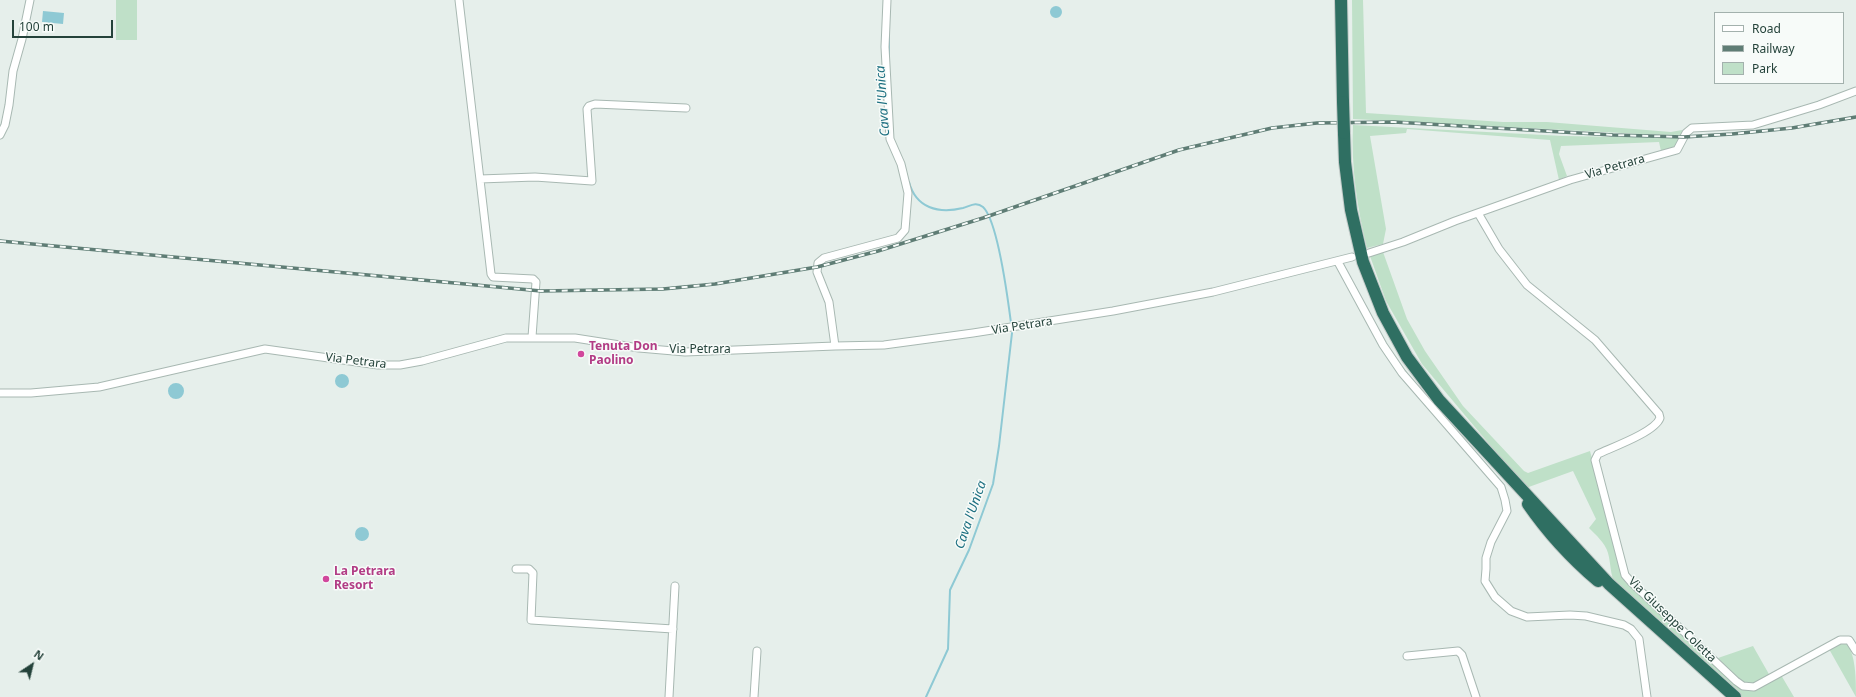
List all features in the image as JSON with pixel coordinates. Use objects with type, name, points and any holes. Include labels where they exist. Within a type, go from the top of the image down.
[{"type":"highway","points":[[1340,0],[1343,36],[1343,102],[1346,180],[1354,230],[1368,276],[1383,313],[1397,341],[1420,376],[1439,400],[1503,471],[1544,527],[1577,564],[1606,588],[1727,697]]},
{"type":"highway","points":[[1343,36],[1346,0]]},
{"type":"highway","points":[[1503,471],[1529,495],[1609,584],[1735,697]]},
{"type":"street","points":[[0,135],[5,125],[13,71],[24,32],[30,0]]},
{"type":"street","points":[[459,0],[491,274],[493,277],[533,279],[536,282],[532,337]]},
{"type":"street","points":[[835,346],[829,302],[817,272],[818,263],[824,258],[898,238],[905,230],[908,193],[901,164],[890,139],[885,47],[887,0]]},
{"type":"street","name":"Via Petrara","points":[[1369,253],[1570,180],[1677,150],[1686,133],[1692,128],[1753,125],[1819,105],[1856,91]]},
{"type":"street","points":[[480,179],[536,177],[592,181],[587,110],[589,106],[595,104],[686,108]]},
{"type":"street","name":"Via Giuseppe Coletta","points":[[1478,213],[1499,249],[1527,285],[1595,340],[1659,414],[1659,422],[1644,432],[1598,454],[1595,460],[1626,576],[1631,582],[1736,681],[1748,688],[1754,688],[1840,640],[1848,640],[1856,651]]},
{"type":"street","name":"Via Petrara","points":[[0,393],[32,393],[99,387],[265,349],[378,365],[400,365],[422,361],[494,340],[506,338],[576,338],[639,348],[685,352],[884,345],[973,333],[1112,311],[1213,292],[1338,262],[1352,257]]},
{"type":"street","points":[[1338,262],[1383,345],[1402,373],[1501,487],[1506,500],[1507,511],[1491,542],[1486,558],[1485,581],[1495,597],[1511,611],[1527,617],[1570,615],[1586,616],[1624,625],[1631,629],[1636,633],[1641,646],[1647,697]]},
{"type":"street","points":[[516,569],[529,569],[533,573],[531,620],[673,629]]},
{"type":"street","points":[[669,697],[675,586]]},
{"type":"street","points":[[754,697],[757,651]]},
{"type":"street","points":[[1407,656],[1458,651],[1462,655],[1476,697]]},
{"type":"green space","points":[[116,0],[137,0],[137,40],[116,40]]},
{"type":"green space","points":[[1352,0],[1363,0],[1366,113],[1503,122],[1547,122],[1671,132],[1682,130],[1682,133],[1680,135],[1641,134],[1353,119]]},
{"type":"green space","points":[[1353,125],[1563,136],[1682,138],[1673,148],[1661,151],[1659,142],[1561,146],[1559,154],[1567,176],[1559,180],[1550,140],[1407,129],[1406,133],[1370,136],[1386,229],[1383,244],[1367,248],[1360,217],[1354,172]]},
{"type":"green space","points":[[1383,252],[1407,319],[1425,351],[1463,406],[1524,471],[1528,473],[1590,451],[1623,577],[1626,583],[1744,689],[1781,675],[1794,697],[1740,697],[1615,584],[1607,549],[1589,528],[1596,519],[1573,471],[1526,488],[1422,364],[1386,301],[1370,256]]},
{"type":"green space","points":[[1846,642],[1854,660],[1856,697],[1829,649]]},
{"type":"green space","points":[[1753,646],[1770,676],[1753,685],[1743,683],[1718,658]]},
{"type":"water","points":[[1056,6],[1060,8],[1062,12],[1060,16],[1056,18],[1052,16],[1050,12],[1052,8]]},
{"type":"water","points":[[43,11],[64,13],[63,24],[42,22]]},
{"type":"water","points":[[342,374],[347,376],[349,381],[347,386],[342,388],[337,386],[335,381],[337,376]]},
{"type":"water","points":[[176,383],[182,385],[184,391],[182,397],[176,399],[170,397],[168,391],[170,385]]},
{"type":"water","points":[[362,527],[367,529],[369,534],[367,539],[362,541],[357,539],[355,534],[357,529]]},
{"type":"waterway","name":"Cava l'Unica","points":[[889,27],[889,63]]},
{"type":"waterway","name":"Cava l'Unica","points":[[909,182],[912,191],[917,198],[929,207],[945,210],[954,210],[975,204],[983,207],[988,215],[998,244],[1011,323]]},
{"type":"waterway","name":"Cava l'Unica","points":[[926,697],[948,649],[950,590],[969,550],[993,484],[999,446],[1012,333]]},
{"type":"railway","points":[[0,241],[541,291],[663,289],[715,284],[817,267],[878,251],[983,218],[1179,150],[1272,128],[1317,123],[1394,122],[1613,135],[1684,137],[1792,128],[1856,117]]},
{"type":"place","name":"Tenuta Don Paolino","points":[[581,354]]},
{"type":"place","name":"La Petrara Resort","points":[[326,579]]}]
